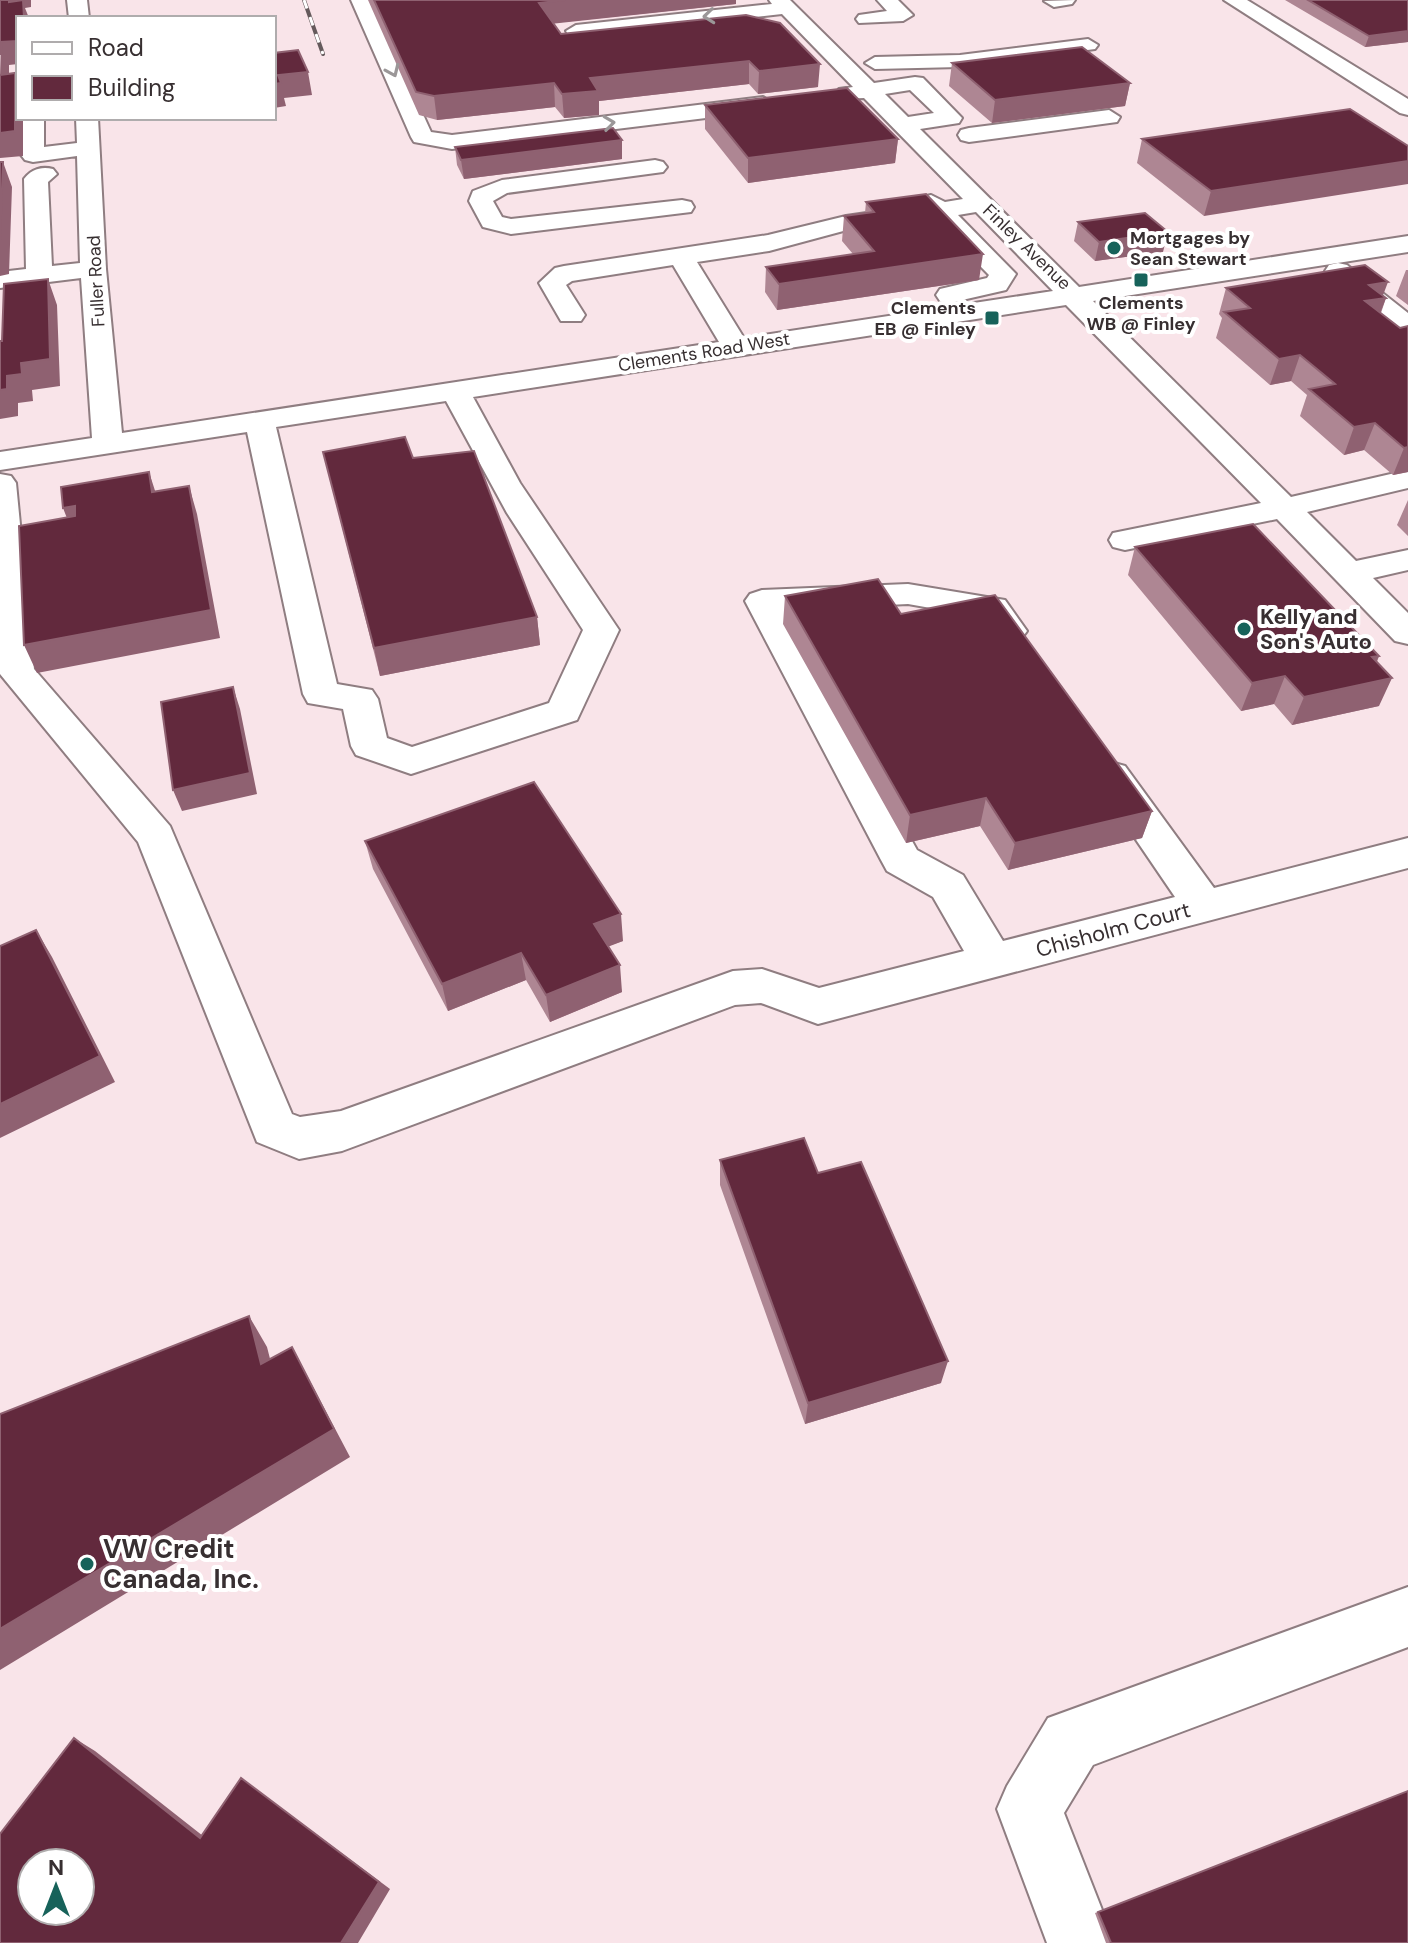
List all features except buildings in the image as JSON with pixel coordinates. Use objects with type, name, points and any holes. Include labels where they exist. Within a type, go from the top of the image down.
[{"type":"street","points":[[361,0],[422,137],[452,142],[778,103]]},
{"type":"street","points":[[866,19],[903,15],[887,0]]},
{"type":"street","points":[[1234,0],[1408,108]]},
{"type":"street","points":[[789,10],[588,46],[576,31],[789,10]]},
{"type":"street","name":"Finley Avenue","points":[[789,10],[1075,294],[1408,633]]},
{"type":"street","points":[[1014,31],[1041,51]]},
{"type":"street","points":[[974,42],[992,57]]},
{"type":"street","points":[[843,64],[898,56],[992,57],[1088,45]]},
{"type":"street","points":[[1353,74],[1381,70]]},
{"type":"street","points":[[824,97],[915,83],[977,142],[1109,117]]},
{"type":"street","points":[[903,124],[951,118]]},
{"type":"street","points":[[33,120],[30,168],[39,276]]},
{"type":"street","name":"Fuller Road","points":[[87,120],[93,269],[108,444]]},
{"type":"street","points":[[634,137],[713,252]]},
{"type":"street","points":[[30,168],[90,159]]},
{"type":"street","points":[[655,167],[502,187],[482,196],[481,201],[492,222],[511,227],[682,207]]},
{"type":"street","points":[[571,315],[552,283],[556,277],[784,240],[811,230],[931,202],[983,204]]},
{"type":"street","points":[[866,327],[858,316],[859,310],[864,308],[988,288],[1002,280],[1003,274],[998,268],[931,202]]},
{"type":"street","points":[[784,240],[802,263]]},
{"type":"street","name":"Clements Road West","points":[[0,461],[1408,244]]},
{"type":"street","points":[[681,257],[735,346]]},
{"type":"street","points":[[1320,257],[1408,326]]},
{"type":"street","points":[[0,280],[93,269]]},
{"type":"street","points":[[1358,287],[1395,281]]},
{"type":"street","points":[[259,420],[321,694],[359,699],[370,746],[411,761],[564,711],[601,630],[530,527],[475,436],[455,390]]},
{"type":"street","points":[[1125,540],[1285,508],[1408,479]]},
{"type":"street","name":"Chisholm Court","points":[[0,483],[16,671],[156,836],[274,1128],[299,1138],[342,1131],[733,988],[762,986],[818,1006],[1408,853]]},
{"type":"street","points":[[1348,573],[1408,560]]},
{"type":"street","points":[[992,961],[948,886],[902,860],[762,601],[908,594],[993,608],[1029,660]]},
{"type":"street","points":[[1094,750],[1204,906]]},
{"type":"street","points":[[1081,1943],[1030,1809],[1071,1741],[1408,1617]]},
{"type":"railway","points":[[304,0],[323,54]]},
{"type":"place","name":"Mortgages by Sean Stewart","points":[[1114,248]]},
{"type":"place","name":"Clements WB @ Finley","points":[[1141,280]]},
{"type":"place","name":"Clements EB @ Finley","points":[[992,318]]},
{"type":"place","name":"Kelly and Son's Auto","points":[[1244,629]]},
{"type":"place","name":"VW Credit Canada, Inc.","points":[[87,1564]]}]
